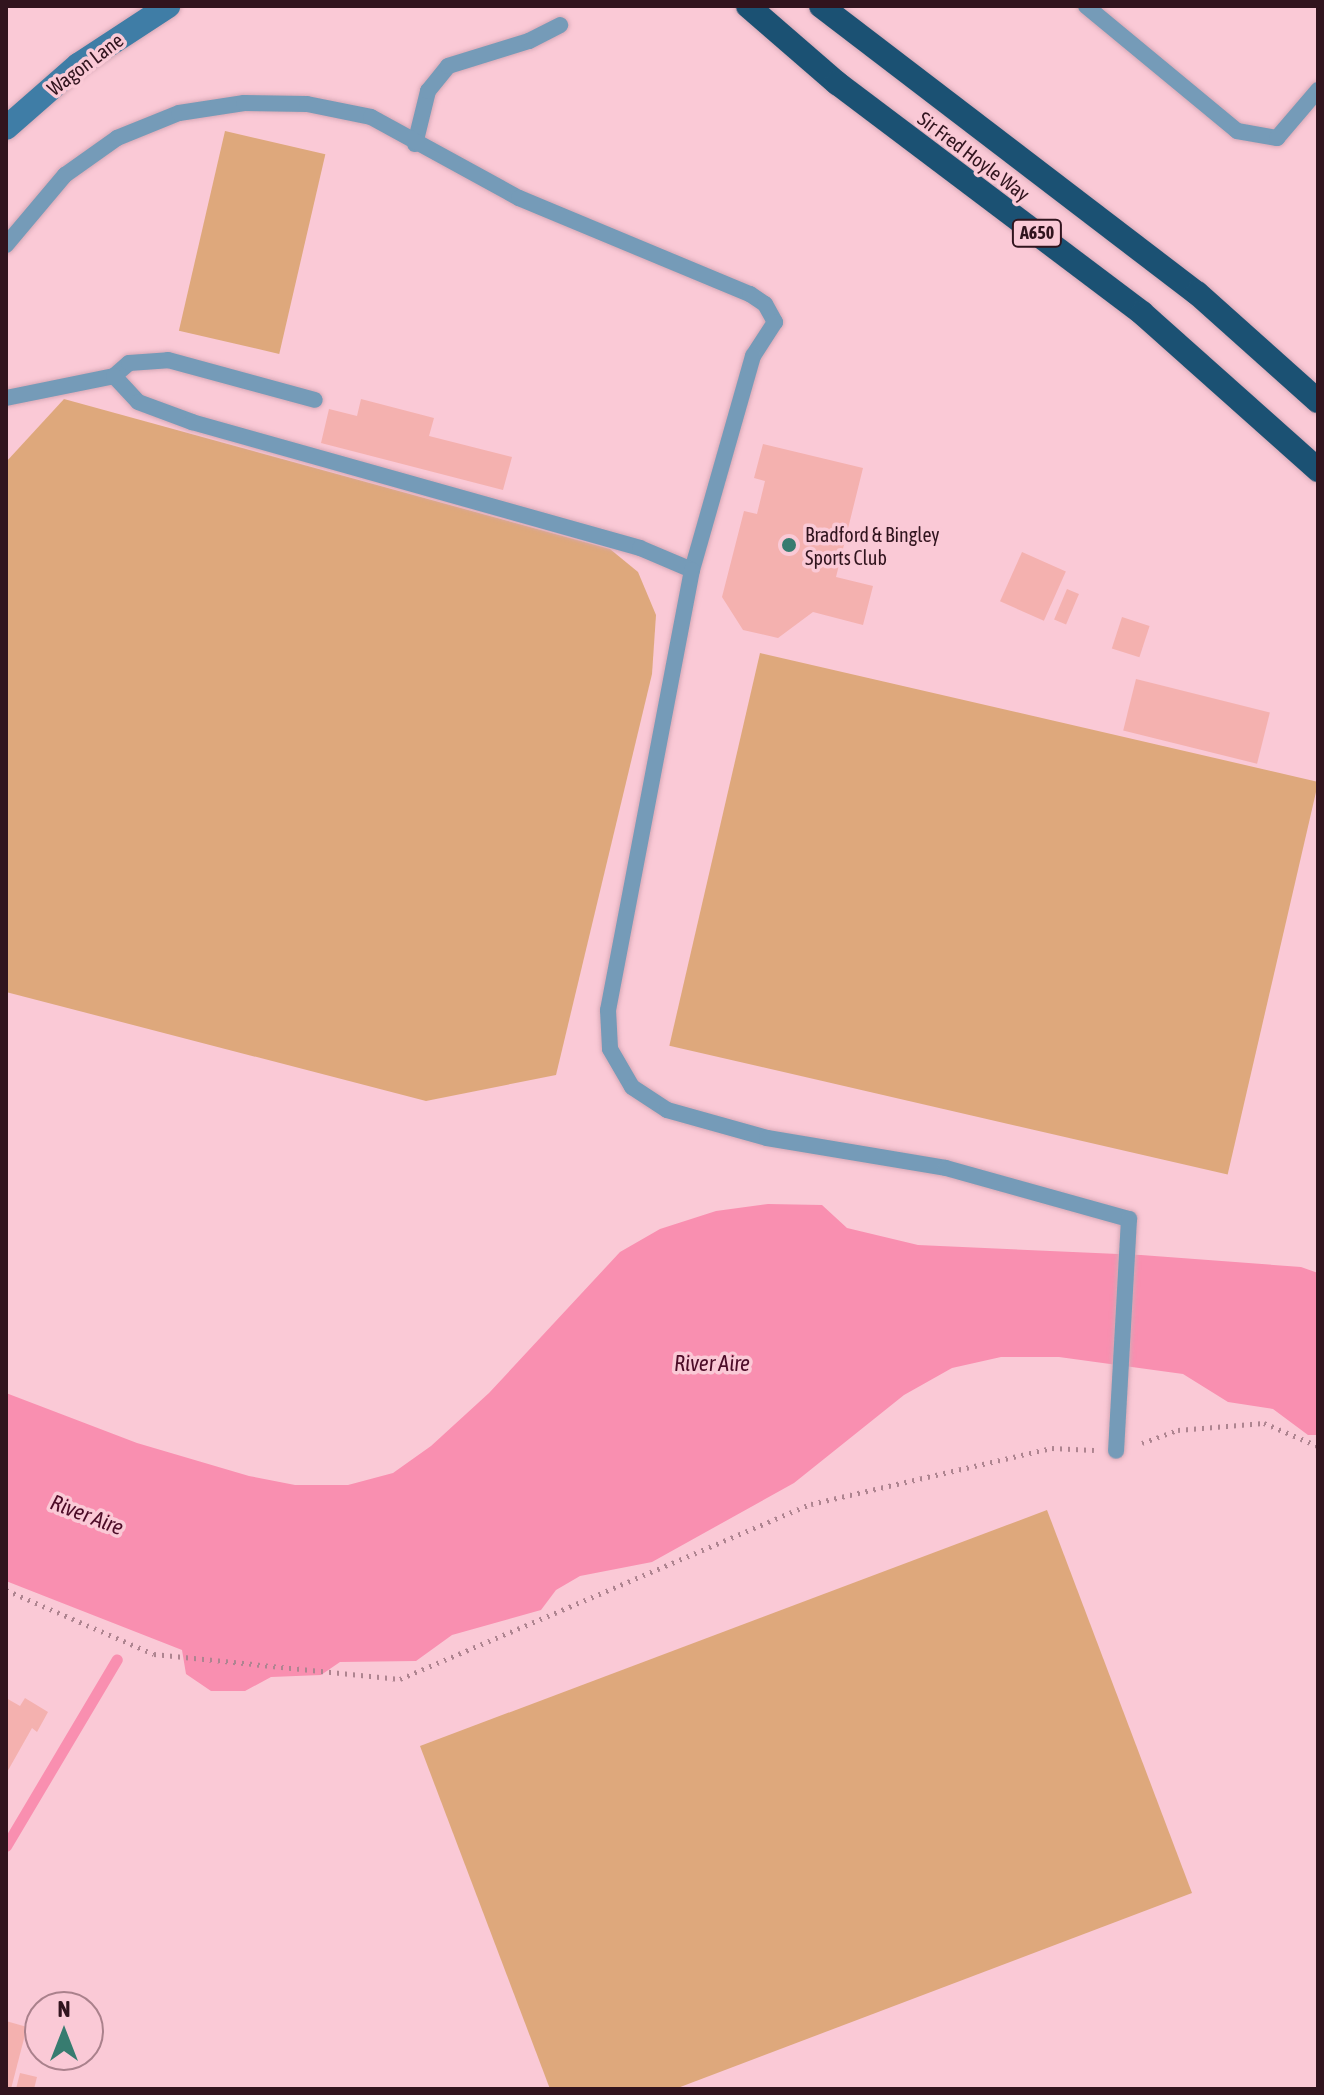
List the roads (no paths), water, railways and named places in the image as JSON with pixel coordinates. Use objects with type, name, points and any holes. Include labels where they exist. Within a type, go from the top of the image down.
[{"type":"highway","name":"Sir Fred Hoyle Way","points":[[748,6],[837,83],[1142,313],[1318,470]]},
{"type":"highway","name":"Sir Fred Hoyle Way","points":[[821,6],[1197,293],[1318,401]]},
{"type":"street","name":"Wagon Lane","points":[[6,128],[78,65],[168,6]]},
{"type":"lane","points":[[1086,6],[1237,131],[1277,138],[1318,90]]},
{"type":"lane","points":[[415,144],[428,91],[448,66],[529,41],[560,25]]},
{"type":"lane","points":[[6,245],[65,175],[117,138],[179,113],[244,103],[307,104],[371,117],[415,144],[519,198],[738,289],[772,314],[775,322],[753,356],[692,570],[655,743],[608,1010],[610,1049],[632,1087],[667,1110],[753,1134],[946,1168],[1129,1219],[1116,1451]]},
{"type":"lane","points":[[6,398],[114,376],[129,363],[168,360],[315,400]]},
{"type":"lane","points":[[114,376],[138,402],[192,422],[640,548],[692,570]]},
{"type":"water","name":"River Aire","points":[[768,1204],[822,1205],[847,1228],[918,1245],[1141,1255],[1301,1267],[1318,1273],[1318,1435],[1308,1435],[1273,1409],[1228,1402],[1183,1374],[1059,1357],[1001,1357],[952,1368],[904,1395],[794,1483],[652,1562],[580,1576],[556,1590],[541,1610],[452,1635],[416,1661],[340,1662],[321,1675],[271,1677],[245,1691],[211,1691],[186,1674],[182,1650],[6,1581],[6,1393],[137,1443],[249,1476],[295,1485],[348,1485],[393,1473],[431,1446],[489,1393],[620,1252],[660,1229],[716,1211]]},
{"type":"waterway","points":[[6,1846],[117,1659]]},
{"type":"place","name":"Bradford & Bingley Sports Club","points":[[789,545]]}]
